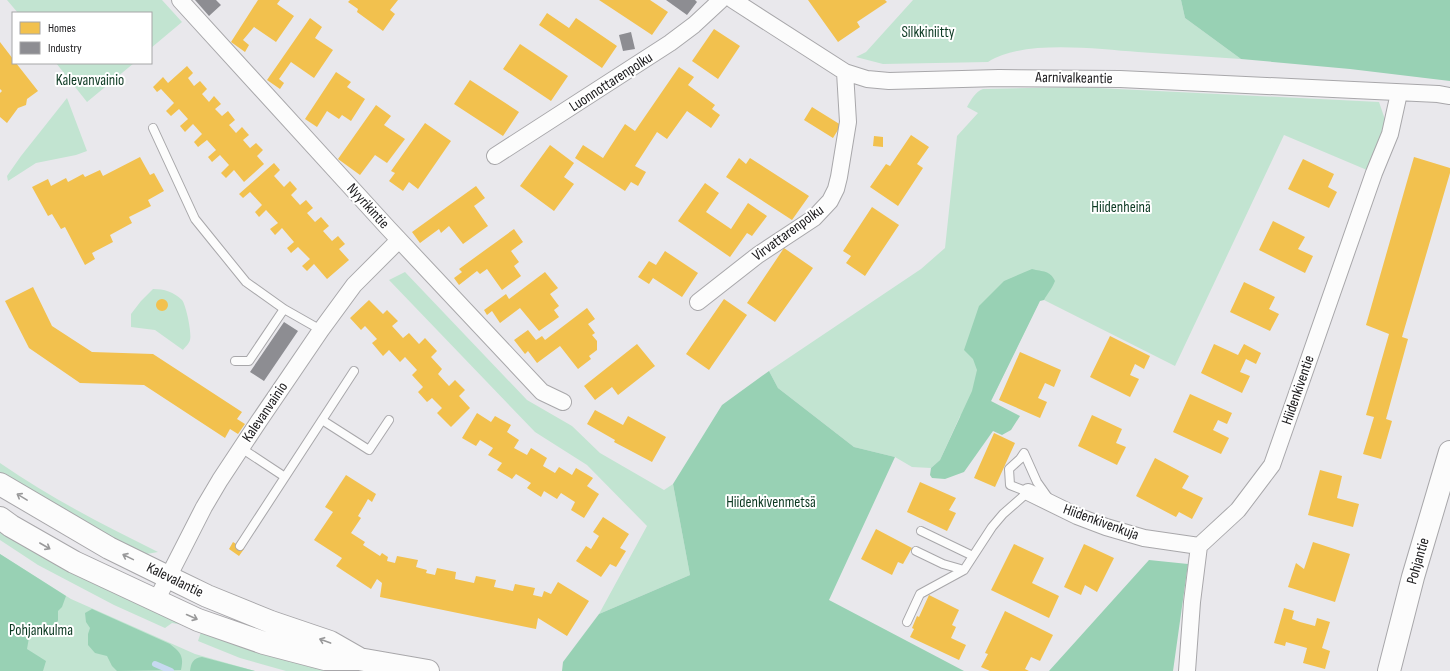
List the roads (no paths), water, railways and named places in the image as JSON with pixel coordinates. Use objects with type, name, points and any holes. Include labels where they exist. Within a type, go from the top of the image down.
[{"type":"main road","name":"Pohjantie","points":[[1389,671],[1413,576],[1450,452]]},
{"type":"main road","name":"Kalevalantie","points":[[0,484],[109,548],[168,577],[207,596],[271,622],[330,642],[359,659]]},
{"type":"main road","name":"Kalevalantie","points":[[0,518],[11,526],[74,562],[198,620],[264,643],[325,659],[359,659],[428,671]]},
{"type":"street","name":"Nyyrikintie","points":[[180,0],[399,240],[542,392],[563,402]]},
{"type":"street","name":"Luonnottarenpolku","points":[[495,156],[670,44],[694,25],[721,0]]},
{"type":"street","name":"Aarnivalkeantie","points":[[733,0],[845,72],[867,79],[889,81],[999,78],[1120,79],[1446,94]]},
{"type":"street","name":"Virvattarenpolku","points":[[698,302],[758,255],[814,218],[830,201],[836,189],[839,177],[848,122],[845,72]]},
{"type":"street","name":"Hiidenkiventie","points":[[1199,546],[1238,510],[1272,465],[1374,173],[1390,134],[1399,93]]},
{"type":"street","name":"Kalevanvainio","points":[[156,601],[204,507],[241,448],[321,330],[354,285],[399,240]]},
{"type":"street","name":"Hiidenkivenkuja","points":[[1028,492],[1077,516],[1106,527],[1144,538],[1199,546]]},
{"type":"street","points":[[1187,671],[1192,602],[1199,546]]},
{"type":"lane","points":[[153,128],[195,219],[246,282],[284,309],[321,330]]},
{"type":"lane","points":[[235,361],[249,361],[284,309]]},
{"type":"lane","points":[[240,546],[354,371]]},
{"type":"lane","points":[[322,420],[369,450],[389,420]]},
{"type":"lane","points":[[241,448],[285,476]]},
{"type":"lane","points":[[907,622],[920,594],[964,570],[1003,514],[1028,492],[1010,485],[1009,469],[1024,453],[1037,482],[1052,503]]},
{"type":"lane","points":[[921,531],[973,556]]},
{"type":"lane","points":[[916,551],[942,564],[964,570]]},
{"type":"waterway","points":[[155,664],[171,671]]},
{"type":"park label","name":"Silkkiniitty","points":[[928,32]]},
{"type":"park label","name":"Hiidenheinä","points":[[1121,207]]},
{"type":"park label","name":"Hiidenkivenmetsä","points":[[771,502]]},
{"type":"park label","name":"Pohjankulma","points":[[41,630]]}]
